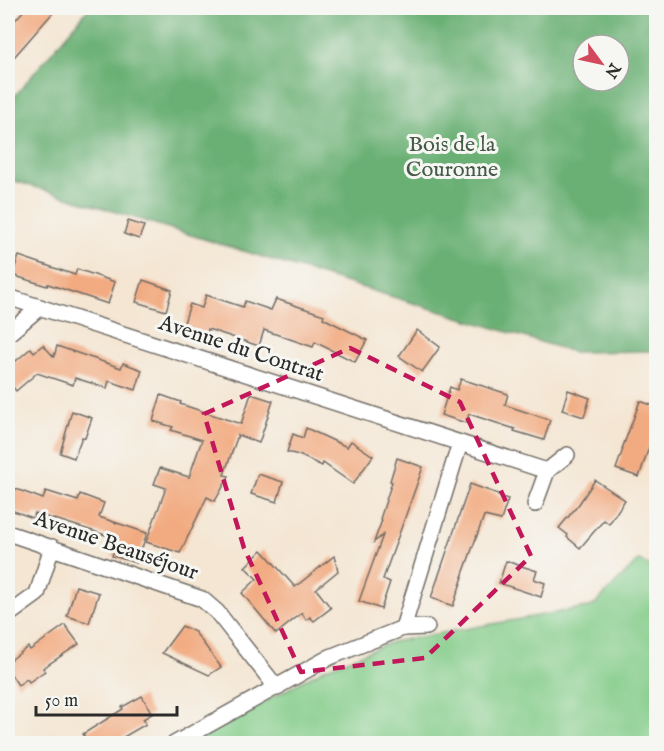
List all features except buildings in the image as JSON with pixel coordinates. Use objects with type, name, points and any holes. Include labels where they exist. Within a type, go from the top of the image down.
[{"type":"street","name":"Avenue du Contrat","points":[[8,297],[547,471]]},
{"type":"street","points":[[8,334],[40,308]]},
{"type":"street","points":[[403,628],[460,443]]},
{"type":"street","points":[[535,504],[547,471],[567,455]]},
{"type":"street","name":"Avenue Beauséjour","points":[[8,532],[202,599],[217,612],[277,688]]},
{"type":"street","points":[[8,615],[37,594],[52,547]]},
{"type":"street","points":[[174,744],[330,657],[403,628],[427,627]]},
{"type":"highlighted area","points":[[350,348],[460,402],[531,556],[425,658],[301,672],[244,548],[204,414]]},
{"type":"green space","name":"Bois de la Couronne","points":[[89,8],[656,8],[656,351],[573,352],[8,179],[8,104]]},
{"type":"green space","points":[[639,560],[656,570],[656,743],[187,744],[324,669],[392,642],[593,606]]}]
